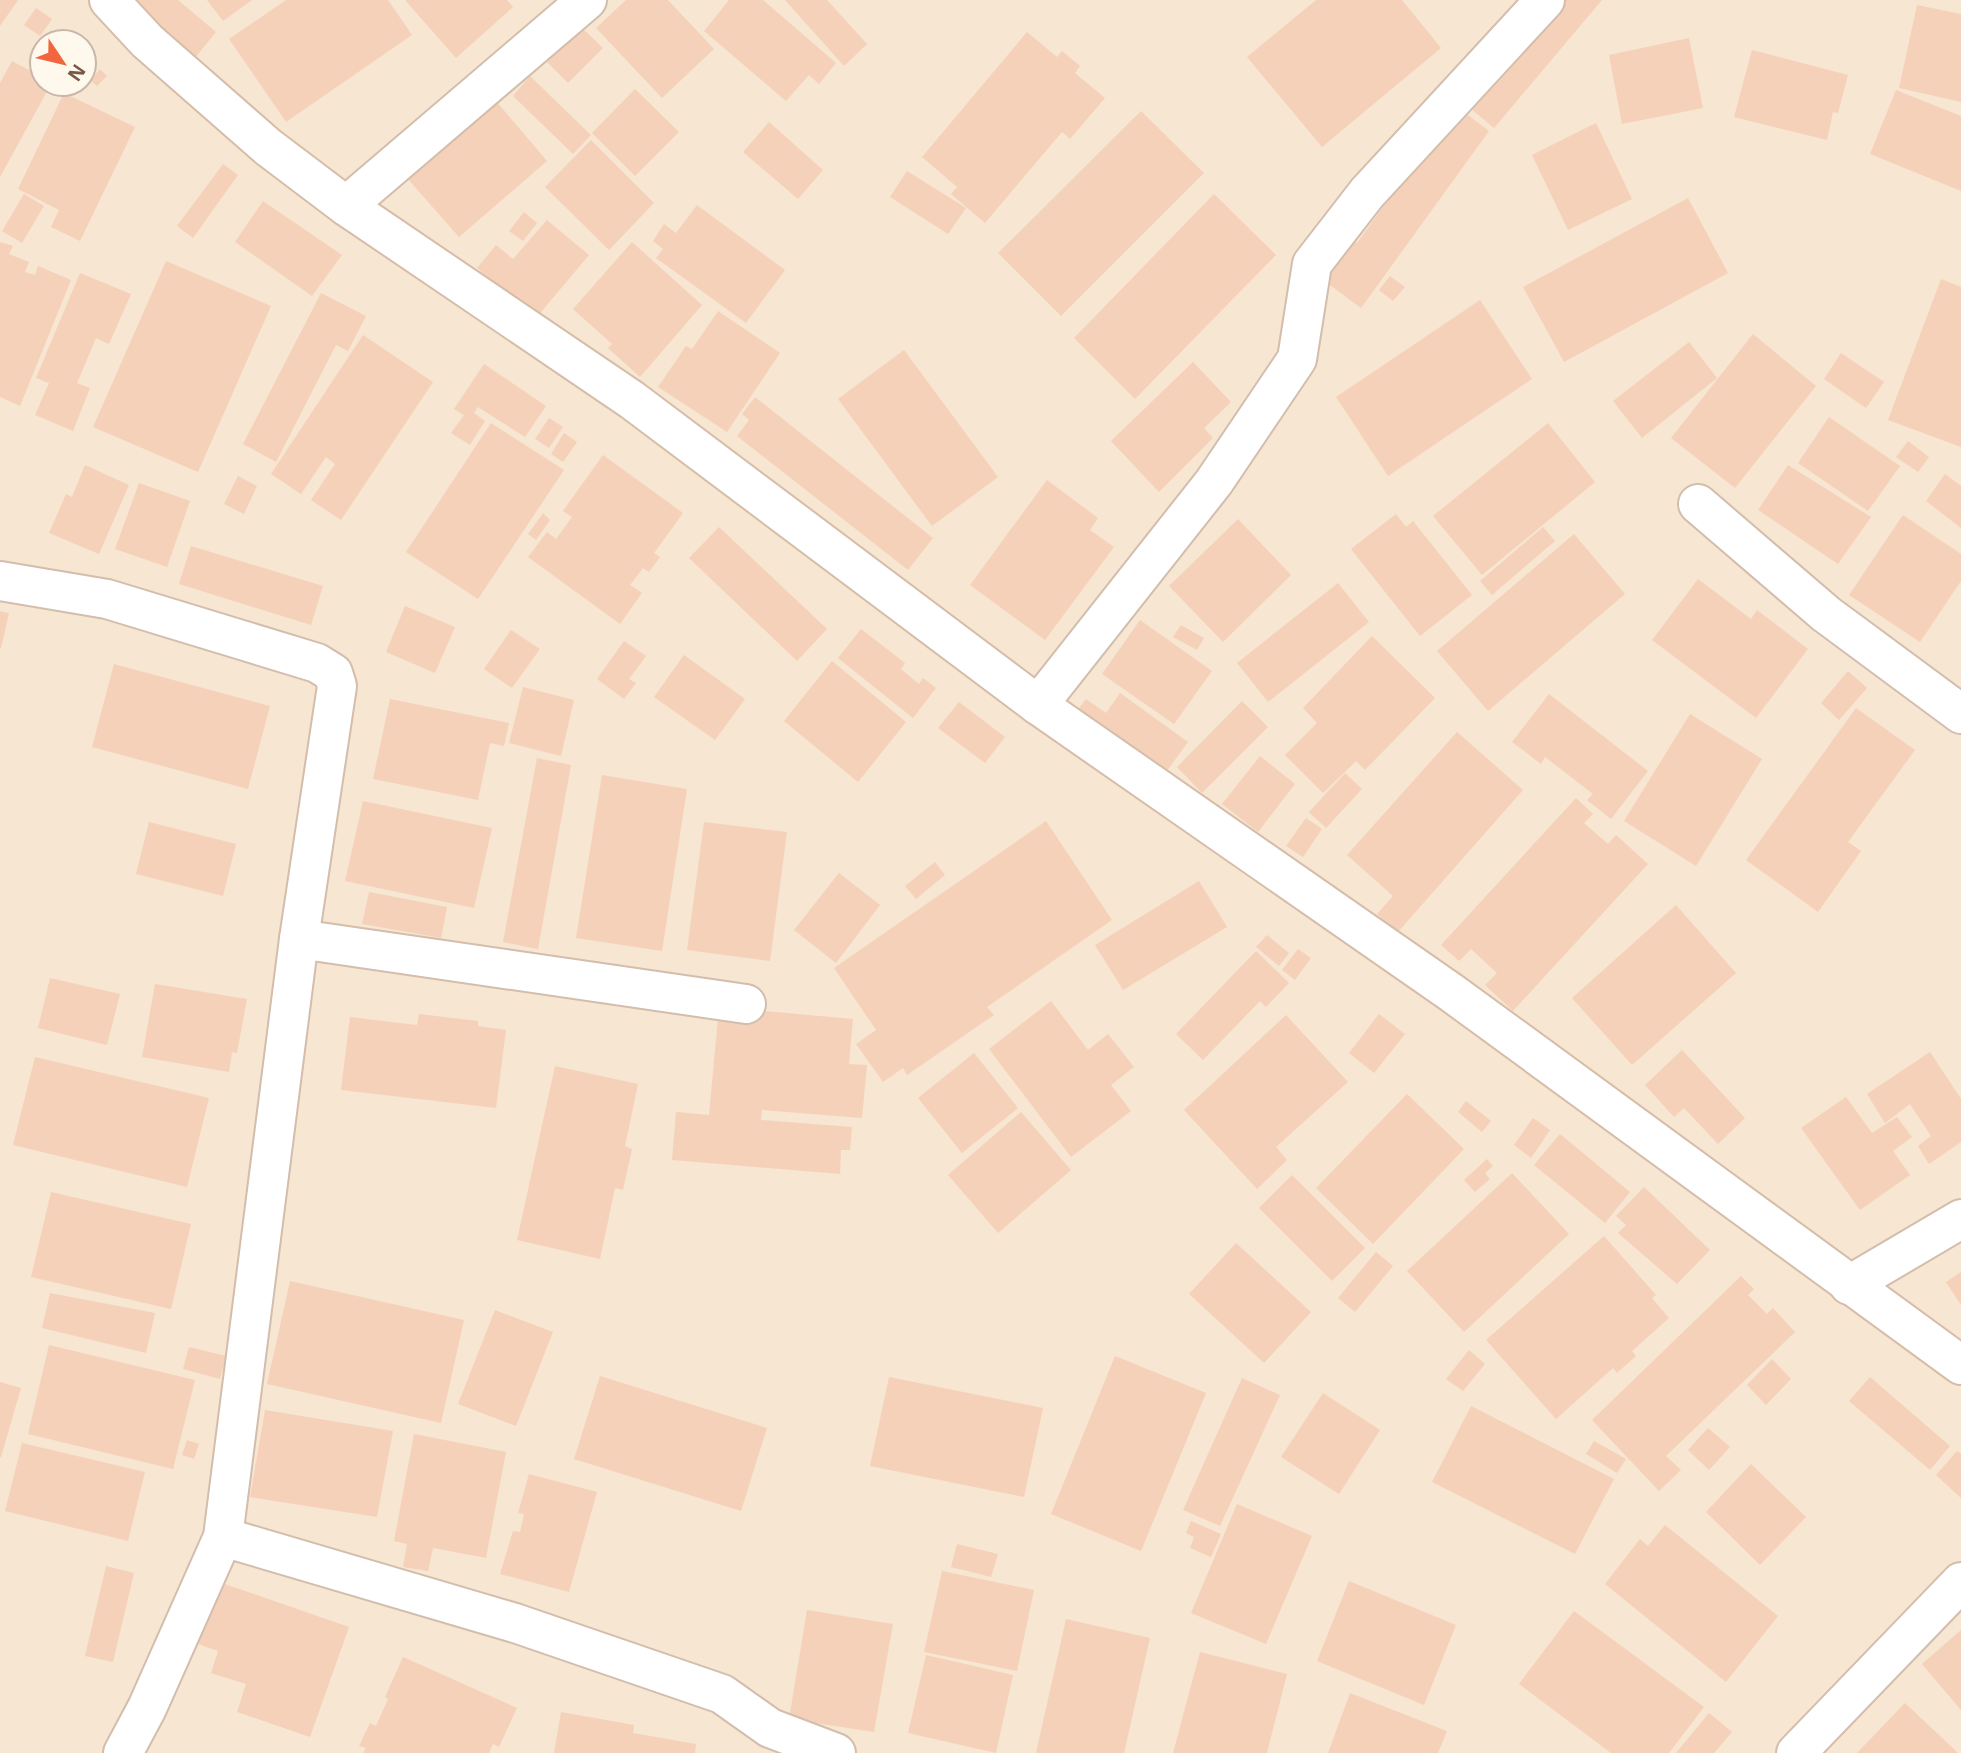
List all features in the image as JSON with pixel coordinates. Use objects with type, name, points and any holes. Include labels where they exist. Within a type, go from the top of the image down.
[{"type":"street","points":[[109,0],[147,41],[268,147],[346,206],[632,400],[1038,705],[1452,993],[1961,1365]]},
{"type":"street","points":[[346,206],[587,0]]},
{"type":"street","points":[[1038,705],[1214,482],[1297,359],[1312,264],[1367,193],[1545,0]]},
{"type":"street","points":[[1698,503],[1826,614],[1961,714]]},
{"type":"street","points":[[0,581],[107,598],[317,663],[333,673],[337,686],[299,939],[223,1537],[147,1708],[122,1753]]},
{"type":"street","points":[[299,939],[746,1004]]},
{"type":"street","points":[[1849,1285],[1961,1219]]},
{"type":"street","points":[[223,1537],[515,1623],[722,1694],[770,1741],[836,1753]]},
{"type":"street","points":[[1796,1753],[1961,1582]]},
{"type":"shaded area","points":[[0,0],[1961,0],[1961,1753],[0,1753]]},
{"type":"building","points":[[0,0],[18,0],[0,26]]},
{"type":"building","points":[[138,0],[178,0],[216,32],[194,59],[132,7]]},
{"type":"building","points":[[207,0],[252,0],[223,21]]},
{"type":"building","points":[[286,0],[388,0],[412,35],[286,122],[229,39]]},
{"type":"building","points":[[405,0],[507,0],[513,7],[456,58]]},
{"type":"building","points":[[626,0],[668,0],[714,49],[662,98],[596,28]]},
{"type":"building","points":[[729,0],[763,0],[836,63],[819,84],[809,75],[786,101],[704,31]]},
{"type":"building","points":[[785,0],[827,0],[867,44],[844,66]]},
{"type":"building","points":[[1316,0],[1402,0],[1441,48],[1322,147],[1247,57]]},
{"type":"building","points":[[1560,0],[1602,0],[1494,128],[1464,103]]},
{"type":"building","points":[[1917,5],[1961,14],[1961,102],[1899,88]]},
{"type":"building","points":[[36,8],[52,19],[46,28],[28,28],[24,25]]},
{"type":"building","points":[[581,27],[603,48],[568,83],[547,62]]},
{"type":"building","points":[[1027,32],[1057,57],[1062,51],[1080,66],[1075,73],[1105,98],[1070,139],[1062,132],[985,223],[951,194],[957,187],[922,157]]},
{"type":"building","points":[[1689,38],[1703,108],[1622,124],[1609,55]]},
{"type":"building","points":[[1752,50],[1848,75],[1838,113],[1833,112],[1827,140],[1734,117]]},
{"type":"building","points":[[12,61],[28,70],[28,98],[43,98],[0,177],[0,83]]},
{"type":"building","points":[[100,69],[107,76],[98,85]]},
{"type":"building","points":[[530,76],[591,135],[573,154],[513,96]]},
{"type":"building","points":[[635,89],[679,132],[635,176],[592,133]]},
{"type":"building","points":[[1896,90],[1961,116],[1961,191],[1870,154]]},
{"type":"building","points":[[62,98],[74,98],[135,127],[80,241],[51,227],[59,210],[18,189]]},
{"type":"building","points":[[496,101],[547,161],[459,237],[407,178]]},
{"type":"building","points":[[1456,106],[1489,131],[1361,308],[1323,280],[1353,239],[1357,243]]},
{"type":"building","points":[[1141,111],[1204,173],[1061,316],[998,253]]},
{"type":"building","points":[[769,122],[823,170],[798,199],[743,152]]},
{"type":"building","points":[[1596,123],[1632,199],[1568,230],[1532,155]]},
{"type":"building","points":[[591,140],[654,203],[609,250],[545,187]]},
{"type":"building","points":[[223,164],[238,175],[193,238],[177,226]]},
{"type":"building","points":[[907,171],[966,208],[948,234],[890,197]]},
{"type":"building","points":[[24,194],[44,206],[22,243],[2,231]]},
{"type":"building","points":[[1214,194],[1276,255],[1135,399],[1074,338]]},
{"type":"building","points":[[1688,198],[1728,273],[1564,362],[1523,287]]},
{"type":"building","points":[[263,201],[342,255],[312,296],[235,242]]},
{"type":"building","points":[[697,205],[785,270],[746,323],[656,258],[663,249],[653,241],[664,224],[676,233]]},
{"type":"building","points":[[524,212],[537,223],[523,241],[509,231]]},
{"type":"building","points":[[547,220],[589,255],[536,318],[477,268],[496,245],[513,259]]},
{"type":"building","points":[[0,242],[13,246],[9,254],[29,262],[25,272],[35,275],[38,266],[71,280],[20,406],[0,397]]},
{"type":"building","points":[[632,242],[702,305],[640,377],[608,348],[612,344],[573,309]]},
{"type":"building","points":[[166,261],[271,306],[198,472],[93,427]]},
{"type":"building","points":[[80,273],[131,294],[109,344],[96,338],[77,383],[90,388],[73,431],[35,415],[49,383],[36,378]]},
{"type":"building","points":[[1390,276],[1405,287],[1393,301],[1379,290]]},
{"type":"building","points":[[1941,279],[1961,287],[1961,447],[1888,420]]},
{"type":"building","points":[[321,293],[366,316],[348,351],[336,345],[276,462],[243,444]]},
{"type":"building","points":[[1480,300],[1532,379],[1388,476],[1336,397]]},
{"type":"building","points":[[718,311],[780,353],[727,432],[658,387],[686,346],[692,349]]},
{"type":"building","points":[[1753,334],[1816,386],[1735,488],[1671,438]]},
{"type":"building","points":[[363,335],[433,382],[341,520],[311,500],[335,464],[326,457],[301,494],[271,474]]},
{"type":"building","points":[[1689,342],[1717,378],[1642,438],[1613,401]]},
{"type":"building","points":[[904,350],[998,477],[932,526],[838,399]]},
{"type":"building","points":[[1841,353],[1884,382],[1866,408],[1824,379]]},
{"type":"building","points":[[1193,362],[1231,402],[1204,428],[1213,438],[1159,492],[1111,441]]},
{"type":"building","points":[[484,364],[546,406],[525,437],[478,407],[474,413],[485,421],[470,445],[451,433],[464,415],[454,409]]},
{"type":"building","points":[[755,397],[933,538],[908,570],[737,436],[749,420],[742,414]]},
{"type":"building","points":[[1829,417],[1900,466],[1868,511],[1798,463]]},
{"type":"building","points":[[549,418],[563,427],[549,448],[535,439]]},
{"type":"building","points":[[491,423],[564,470],[478,599],[406,552]]},
{"type":"building","points":[[1548,423],[1595,482],[1482,575],[1433,516]]},
{"type":"building","points":[[564,433],[577,442],[563,462],[551,454]]},
{"type":"building","points":[[1908,441],[1929,457],[1918,472],[1896,457]]},
{"type":"building","points":[[603,455],[683,513],[654,553],[660,557],[649,572],[643,568],[630,585],[642,593],[620,624],[528,557],[547,532],[556,539],[572,517],[563,511]]},
{"type":"building","points":[[85,465],[129,485],[99,554],[49,533],[66,494],[72,497]]},
{"type":"building","points":[[1788,465],[1871,517],[1838,564],[1758,510]]},
{"type":"building","points":[[1945,474],[1961,486],[1961,528],[1926,501]]},
{"type":"building","points":[[238,476],[257,486],[244,514],[224,504]]},
{"type":"building","points":[[1047,480],[1098,518],[1090,530],[1114,547],[1045,640],[970,585]]},
{"type":"building","points":[[139,483],[190,501],[167,567],[115,549]]},
{"type":"building","points":[[543,513],[550,520],[536,540],[528,534]]},
{"type":"building","points":[[1396,514],[1406,527],[1413,521],[1472,595],[1420,636],[1351,549]]},
{"type":"building","points":[[1903,515],[1961,554],[1961,581],[1920,642],[1849,595]]},
{"type":"building","points":[[1238,519],[1291,575],[1223,642],[1169,586]]},
{"type":"building","points":[[719,527],[827,629],[797,661],[689,558]]},
{"type":"building","points":[[1543,527],[1555,541],[1492,595],[1480,581]]},
{"type":"building","points":[[1574,534],[1625,594],[1488,711],[1437,651]]},
{"type":"building","points":[[191,546],[323,586],[311,625],[179,584]]},
{"type":"building","points":[[1698,579],[1751,619],[1757,610],[1808,649],[1756,718],[1652,640]]},
{"type":"building","points":[[1338,583],[1369,622],[1268,702],[1237,663]]},
{"type":"building","points":[[405,606],[455,627],[435,673],[386,652]]},
{"type":"building","points":[[0,611],[9,613],[1,648],[0,648]]},
{"type":"building","points":[[1140,620],[1212,671],[1174,724],[1102,674]]},
{"type":"building","points":[[1181,625],[1204,638],[1197,650],[1173,637]]},
{"type":"building","points":[[861,629],[905,663],[901,669],[919,684],[923,678],[936,688],[913,718],[838,658]]},
{"type":"building","points":[[511,630],[540,649],[512,688],[484,669]]},
{"type":"building","points":[[1372,636],[1435,698],[1365,770],[1356,761],[1323,793],[1285,755],[1317,723],[1303,708]]},
{"type":"building","points":[[624,641],[646,656],[629,679],[636,683],[624,699],[597,679]]},
{"type":"building","points":[[684,655],[745,699],[715,740],[654,697]]},
{"type":"building","points":[[832,661],[906,722],[858,782],[784,721]]},
{"type":"building","points":[[114,664],[270,706],[248,789],[92,747]]},
{"type":"building","points":[[1848,671],[1867,688],[1839,720],[1821,703]]},
{"type":"building","points":[[523,687],[574,700],[561,756],[509,743]]},
{"type":"building","points":[[1120,693],[1188,742],[1166,772],[1079,708],[1086,699],[1106,713]]},
{"type":"building","points":[[1549,694],[1648,771],[1611,819],[1587,800],[1593,794],[1545,757],[1541,764],[1512,742]]},
{"type":"building","points":[[390,699],[509,723],[504,746],[490,743],[478,800],[373,779]]},
{"type":"building","points":[[1242,701],[1268,727],[1202,793],[1177,767]]},
{"type":"building","points":[[959,702],[1005,737],[985,763],[938,728]]},
{"type":"building","points":[[1856,708],[1915,750],[1848,842],[1861,851],[1818,912],[1746,860]]},
{"type":"building","points":[[1690,714],[1762,759],[1696,866],[1624,821]]},
{"type":"building","points":[[1457,732],[1523,790],[1397,933],[1377,914],[1393,896],[1347,855]]},
{"type":"building","points":[[1260,756],[1295,784],[1258,832],[1222,804]]},
{"type":"building","points":[[537,758],[571,765],[538,949],[503,942]]},
{"type":"building","points":[[1345,773],[1362,789],[1326,828],[1309,812]]},
{"type":"building","points":[[602,775],[687,789],[662,951],[576,938]]},
{"type":"building","points":[[1576,798],[1593,814],[1584,823],[1608,844],[1616,835],[1648,864],[1513,1011],[1485,985],[1497,973],[1471,949],[1459,961],[1441,945]]},
{"type":"building","points":[[363,801],[492,828],[474,908],[345,881]]},
{"type":"building","points":[[1306,818],[1322,829],[1303,857],[1286,846]]},
{"type":"building","points":[[1046,821],[1112,920],[987,1007],[994,1015],[907,1075],[903,1068],[883,1082],[856,1044],[876,1030],[834,968]]},
{"type":"building","points":[[149,822],[236,844],[223,896],[136,874]]},
{"type":"building","points":[[704,822],[787,832],[770,961],[687,950]]},
{"type":"building","points":[[935,862],[945,875],[916,899],[905,886]]},
{"type":"building","points":[[839,873],[880,905],[836,963],[794,930]]},
{"type":"building","points":[[1199,881],[1227,927],[1123,990],[1095,945]]},
{"type":"building","points":[[369,892],[447,907],[441,938],[362,924]]},
{"type":"building","points":[[1676,905],[1736,973],[1632,1065],[1572,998]]},
{"type":"building","points":[[1267,935],[1289,953],[1279,966],[1256,947]]},
{"type":"building","points":[[1298,949],[1311,958],[1295,980],[1282,970]]},
{"type":"building","points":[[1256,951],[1289,983],[1266,1007],[1260,1001],[1203,1060],[1176,1034]]},
{"type":"building","points":[[50,978],[120,994],[107,1045],[38,1028]]},
{"type":"building","points":[[155,984],[247,999],[237,1053],[232,1052],[229,1072],[142,1057]]},
{"type":"building","points":[[1051,1001],[1088,1050],[1108,1034],[1134,1067],[1111,1085],[1131,1111],[1071,1157],[989,1049]]},
{"type":"building","points":[[719,1007],[853,1019],[849,1064],[867,1065],[862,1118],[762,1110],[761,1120],[852,1127],[850,1150],[841,1150],[840,1174],[672,1160],[676,1112],[709,1115]]},
{"type":"building","points":[[419,1014],[478,1021],[478,1026],[506,1030],[496,1108],[341,1090],[350,1017],[417,1025]]},
{"type":"building","points":[[1379,1014],[1405,1034],[1374,1073],[1349,1053]]},
{"type":"building","points":[[1286,1015],[1348,1082],[1276,1147],[1287,1160],[1257,1189],[1184,1110]]},
{"type":"building","points":[[1682,1050],[1745,1118],[1718,1144],[1684,1108],[1674,1117],[1645,1085]]},
{"type":"building","points":[[1930,1052],[1961,1099],[1961,1142],[1929,1164],[1918,1146],[1931,1136],[1910,1104],[1885,1123],[1867,1094]]},
{"type":"building","points":[[974,1053],[1018,1108],[962,1153],[918,1098]]},
{"type":"building","points":[[35,1057],[209,1098],[187,1187],[13,1145]]},
{"type":"building","points":[[555,1066],[638,1084],[625,1146],[632,1149],[623,1190],[615,1188],[600,1259],[517,1240]]},
{"type":"building","points":[[1407,1094],[1464,1149],[1373,1244],[1316,1188]]},
{"type":"building","points":[[1846,1097],[1872,1133],[1897,1117],[1912,1137],[1893,1151],[1910,1175],[1860,1210],[1801,1128]]},
{"type":"building","points":[[1466,1101],[1491,1121],[1482,1132],[1458,1112]]},
{"type":"building","points":[[1021,1112],[1071,1170],[998,1233],[948,1175]]},
{"type":"building","points":[[1533,1118],[1550,1130],[1531,1158],[1514,1145]]},
{"type":"building","points":[[1560,1134],[1630,1192],[1605,1223],[1534,1165]]},
{"type":"building","points":[[1487,1159],[1493,1166],[1485,1173],[1490,1179],[1475,1192],[1464,1180]]},
{"type":"building","points":[[1512,1173],[1569,1234],[1464,1332],[1407,1271]]},
{"type":"building","points":[[1292,1175],[1365,1248],[1332,1281],[1259,1208]]},
{"type":"building","points":[[1644,1187],[1710,1250],[1677,1284],[1618,1233],[1626,1225],[1616,1216]]},
{"type":"building","points":[[51,1192],[191,1224],[171,1309],[31,1277]]},
{"type":"building","points":[[1604,1236],[1656,1295],[1652,1298],[1669,1318],[1632,1351],[1636,1356],[1617,1373],[1613,1368],[1556,1419],[1486,1340]]},
{"type":"building","points":[[1236,1243],[1311,1312],[1264,1363],[1189,1294]]},
{"type":"building","points":[[1376,1252],[1393,1266],[1355,1312],[1338,1298]]},
{"type":"building","points":[[1961,1272],[1961,1305],[1946,1282]]},
{"type":"building","points":[[1741,1276],[1754,1289],[1748,1295],[1767,1314],[1773,1308],[1795,1332],[1666,1456],[1681,1470],[1659,1491],[1592,1420]]},
{"type":"building","points":[[290,1281],[464,1320],[441,1423],[267,1384]]},
{"type":"building","points":[[50,1293],[155,1313],[146,1353],[42,1328]]},
{"type":"building","points":[[495,1310],[553,1332],[516,1426],[458,1404]]},
{"type":"building","points":[[49,1345],[195,1380],[173,1469],[28,1434]]},
{"type":"building","points":[[189,1347],[226,1356],[220,1379],[183,1369]]},
{"type":"building","points":[[1469,1350],[1485,1364],[1463,1391],[1446,1379]]},
{"type":"building","points":[[1115,1356],[1206,1393],[1141,1551],[1051,1514]]},
{"type":"building","points":[[1772,1359],[1791,1379],[1766,1405],[1747,1385]]},
{"type":"building","points":[[600,1376],[767,1428],[741,1511],[574,1459]]},
{"type":"building","points":[[889,1377],[1043,1408],[1024,1497],[870,1466]]},
{"type":"building","points":[[1870,1377],[1950,1446],[1930,1470],[1849,1401]]},
{"type":"building","points":[[1242,1378],[1280,1395],[1220,1526],[1183,1510]]},
{"type":"building","points":[[0,1382],[21,1388],[1,1457],[0,1457]]},
{"type":"building","points":[[1323,1393],[1380,1430],[1339,1494],[1281,1457]]},
{"type":"building","points":[[1471,1406],[1614,1479],[1575,1554],[1432,1482]]},
{"type":"building","points":[[265,1410],[393,1431],[377,1517],[250,1497]]},
{"type":"building","points":[[1708,1428],[1730,1447],[1709,1470],[1688,1450]]},
{"type":"building","points":[[414,1434],[506,1452],[486,1558],[433,1548],[428,1571],[403,1567],[407,1544],[394,1541]]},
{"type":"building","points":[[187,1440],[199,1444],[194,1459],[182,1455]]},
{"type":"building","points":[[1594,1441],[1626,1459],[1617,1473],[1586,1454]]},
{"type":"building","points":[[22,1443],[145,1472],[128,1541],[5,1511]]},
{"type":"building","points":[[1957,1451],[1961,1454],[1961,1498],[1936,1475]]},
{"type":"building","points":[[1751,1464],[1806,1517],[1760,1565],[1706,1512]]},
{"type":"building","points":[[529,1474],[597,1492],[569,1592],[500,1574],[513,1531],[520,1532],[524,1514],[518,1513]]},
{"type":"building","points":[[1237,1504],[1312,1536],[1266,1644],[1191,1613]]},
{"type":"building","points":[[1191,1521],[1221,1534],[1211,1557],[1190,1548],[1194,1537],[1186,1533]]},
{"type":"building","points":[[1665,1525],[1778,1616],[1726,1682],[1605,1584],[1640,1539],[1648,1546]]},
{"type":"building","points":[[957,1544],[998,1554],[991,1577],[951,1567]]},
{"type":"building","points":[[106,1566],[134,1573],[113,1662],[85,1656]]},
{"type":"building","points":[[942,1571],[1034,1590],[1017,1671],[924,1652]]},
{"type":"building","points":[[1349,1581],[1456,1625],[1424,1705],[1317,1661]]},
{"type":"building","points":[[219,1582],[349,1627],[310,1737],[237,1712],[246,1684],[211,1673],[218,1651],[198,1644]]},
{"type":"building","points":[[807,1610],[893,1624],[874,1732],[789,1719]]},
{"type":"building","points":[[1574,1611],[1704,1707],[1669,1753],[1611,1753],[1519,1684]]},
{"type":"building","points":[[1066,1619],[1150,1638],[1124,1753],[1036,1753]]},
{"type":"building","points":[[1961,1630],[1961,1710],[1922,1664]]},
{"type":"building","points":[[1200,1652],[1287,1674],[1267,1753],[1173,1753]]},
{"type":"building","points":[[926,1655],[1013,1675],[996,1753],[908,1733]]},
{"type":"building","points":[[403,1657],[517,1708],[499,1747],[493,1744],[489,1753],[363,1753],[366,1748],[359,1746],[370,1723],[376,1726],[388,1699],[385,1697]]},
{"type":"building","points":[[1350,1693],[1447,1731],[1438,1753],[1328,1753]]},
{"type":"building","points":[[1905,1703],[1958,1753],[1857,1753]]},
{"type":"building","points":[[561,1712],[634,1725],[633,1733],[696,1744],[695,1753],[554,1753]]},
{"type":"building","points":[[1709,1713],[1732,1732],[1714,1753],[1676,1753]]}]
